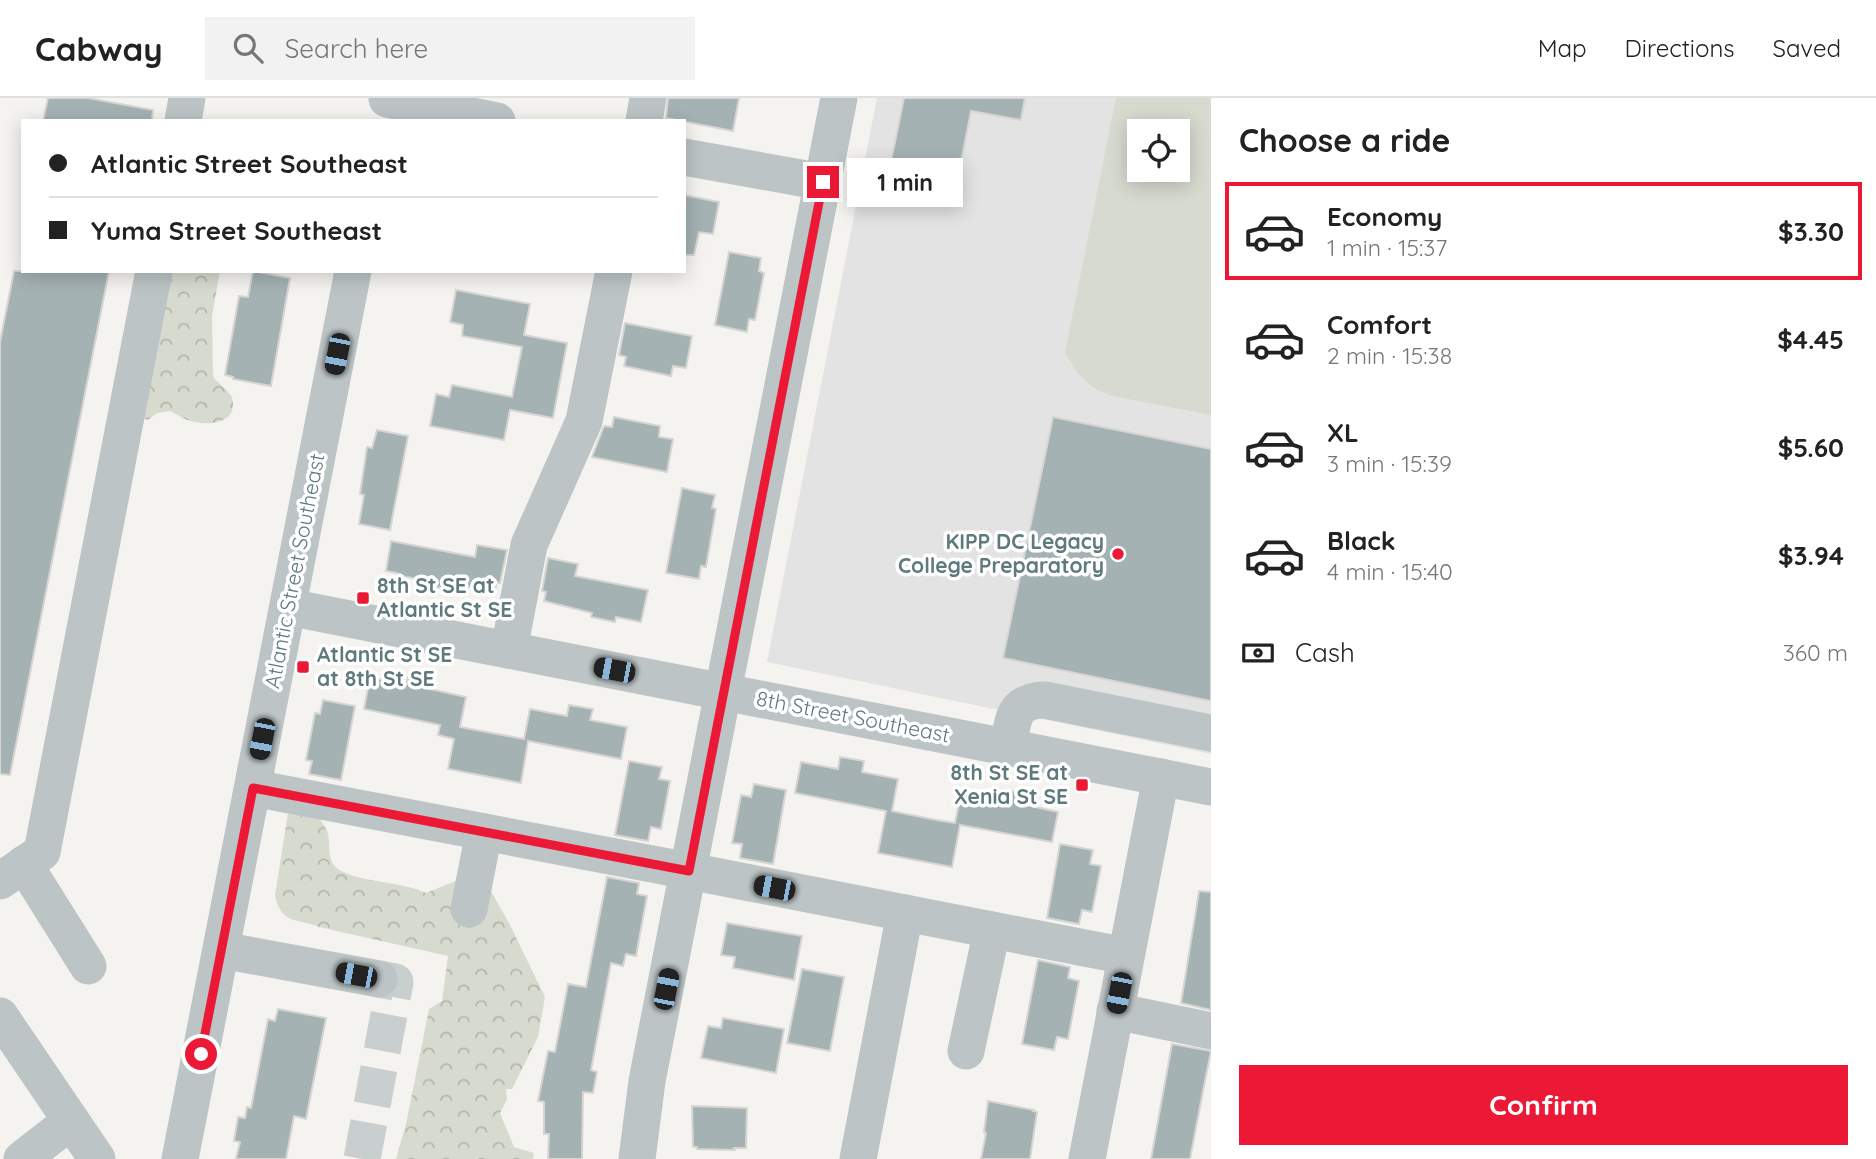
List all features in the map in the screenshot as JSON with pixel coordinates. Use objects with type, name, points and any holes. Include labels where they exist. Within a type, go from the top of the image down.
[{"type":"street","points":[[183,119],[187,98]]},
{"type":"street","points":[[644,119],[648,98]]},
{"type":"street","points":[[637,1159],[648,1082],[839,98]]},
{"type":"street","points":[[386,106],[481,119]]},
{"type":"street","points":[[686,157],[823,182]]},
{"type":"street","points":[[88,966],[12,873],[42,852],[154,273]]},
{"type":"street","name":"Atlantic Street Southeast","points":[[180,1159],[354,273]]},
{"type":"street","points":[[509,650],[529,545],[584,421],[614,273]]},
{"type":"street","name":"8th Street Southeast","points":[[288,607],[1211,787]]},
{"type":"street","points":[[1008,747],[1020,706],[1033,700],[1045,700],[1211,733]]},
{"type":"street","points":[[1087,1159],[1161,777]]},
{"type":"street","points":[[253,788],[1126,956]]},
{"type":"street","points":[[469,909],[484,832]]},
{"type":"street","points":[[858,1159],[905,913]]},
{"type":"street","points":[[966,1051],[992,930]]},
{"type":"street","points":[[221,950],[379,979]]},
{"type":"street","points":[[1115,1012],[1211,1031]]},
{"type":"street","points":[[0,1016],[97,1159]]},
{"type":"street","points":[[23,1159],[71,1121]]},
{"type":"shaded area","points":[[877,98],[1211,98],[1211,754],[767,662]]},
{"type":"green space","points":[[1116,98],[1211,98],[1211,415],[1113,396],[1094,388],[1078,374],[1065,352]]},
{"type":"green space","points":[[169,273],[220,273],[212,316],[213,376],[233,402],[229,416],[208,423],[185,419],[170,411],[157,413],[148,420],[142,418]]},
{"type":"green space","points":[[288,813],[318,817],[327,831],[333,864],[349,874],[426,893],[475,873],[484,879],[545,997],[538,1037],[512,1089],[506,1089],[507,1099],[500,1113],[514,1147],[534,1153],[533,1159],[396,1159],[406,1124],[429,1009],[442,1001],[448,956],[319,927],[286,916],[281,911],[275,895]]},
{"type":"building","points":[[48,98],[88,98],[153,110],[152,119],[43,119]]},
{"type":"building","points":[[668,98],[739,98],[733,131],[686,122],[686,119],[666,118]]},
{"type":"building","points":[[904,98],[1025,98],[1021,120],[971,111],[953,204],[885,191]]},
{"type":"building","points":[[686,195],[719,202],[713,234],[699,232],[694,255],[686,255]]},
{"type":"building","points":[[729,252],[761,258],[759,271],[764,273],[755,320],[749,319],[747,332],[715,325]]},
{"type":"building","points":[[14,271],[109,273],[10,775],[0,774],[0,342]]},
{"type":"building","points":[[253,273],[290,278],[271,386],[225,375],[239,296],[248,297]]},
{"type":"building","points":[[456,290],[530,304],[524,335],[567,343],[553,418],[510,410],[504,440],[430,426],[436,394],[449,397],[452,385],[512,397],[522,347],[462,336],[463,325],[450,322]]},
{"type":"building","points":[[625,323],[692,336],[686,368],[673,366],[671,376],[624,366],[626,357],[619,355]]},
{"type":"building","points":[[614,417],[660,426],[659,437],[673,439],[667,472],[592,457],[604,426],[612,427]]},
{"type":"building","name":"KIPP DC Legacy College Preparatory","points":[[1053,417],[1211,449],[1211,701],[1003,658]]},
{"type":"building","points":[[377,430],[408,436],[390,530],[359,524],[364,495],[360,494],[367,447],[372,448]]},
{"type":"building","points":[[682,488],[715,495],[712,508],[716,509],[706,567],[701,566],[699,579],[666,573]]},
{"type":"building","points":[[391,541],[475,557],[477,545],[507,550],[500,583],[497,582],[495,591],[445,584],[445,589],[421,584],[422,580],[386,571]]},
{"type":"building","points":[[548,558],[578,564],[575,576],[648,590],[641,622],[616,617],[615,622],[591,617],[592,613],[544,601],[546,592],[542,591]]},
{"type":"building","points":[[409,673],[433,678],[430,689],[466,697],[460,727],[524,739],[530,709],[567,716],[569,705],[593,709],[590,720],[627,727],[621,759],[528,741],[521,783],[448,769],[454,739],[438,735],[440,725],[364,709],[370,677],[406,684]]},
{"type":"building","points":[[323,700],[355,706],[341,780],[309,774],[312,761],[306,760],[315,713],[320,714]]},
{"type":"building","points":[[840,757],[864,761],[862,772],[898,779],[892,811],[931,819],[955,823],[961,793],[999,799],[1000,789],[1024,793],[1022,804],[1058,812],[1052,842],[960,825],[952,867],[878,853],[886,811],[795,793],[801,762],[838,769]]},
{"type":"building","points":[[629,761],[662,767],[659,779],[670,781],[661,829],[651,827],[648,841],[615,835]]},
{"type":"building","points":[[754,784],[786,790],[773,864],[740,858],[742,844],[732,843],[741,795],[751,797]]},
{"type":"building","points":[[1060,844],[1093,850],[1090,864],[1101,866],[1092,912],[1082,910],[1079,924],[1047,918]]},
{"type":"building","points":[[607,877],[639,883],[637,894],[647,896],[636,956],[626,954],[623,966],[611,963],[591,1070],[597,1072],[593,1093],[583,1092],[582,1159],[548,1159],[549,1134],[544,1134],[544,1102],[538,1101],[548,1051],[555,1052],[568,984],[586,987]]},
{"type":"building","points":[[1199,891],[1211,892],[1211,1010],[1181,1003]]},
{"type":"building","points":[[727,923],[802,936],[794,980],[733,968],[735,957],[721,955]]},
{"type":"building","points":[[1038,960],[1070,967],[1068,978],[1079,981],[1068,1039],[1057,1037],[1054,1050],[1022,1044]]},
{"type":"building","points":[[802,969],[844,977],[830,1051],[787,1043]]},
{"type":"building","points":[[278,1009],[326,1018],[306,1119],[294,1116],[286,1159],[236,1159],[240,1142],[234,1141],[238,1117],[245,1118],[247,1107],[251,1108],[268,1019],[275,1021]]},
{"type":"building","points":[[723,1018],[784,1029],[776,1073],[701,1058],[708,1026],[721,1028]]},
{"type":"building","points":[[1172,1044],[1211,1051],[1190,1159],[1151,1159]]},
{"type":"building","points":[[988,1101],[1037,1112],[1030,1159],[981,1159]]},
{"type":"building","points":[[692,1106],[747,1108],[746,1148],[734,1148],[735,1150],[693,1147]]},
{"type":"tunnel","points":[[362,1159],[395,982],[379,979]]},
{"type":"place","name":"KIPP DC Legacy College Preparatory","points":[[1118,554]]},
{"type":"place","name":"8th St SE at Atlantic St SE","points":[[363,598]]},
{"type":"place","name":"Atlantic St SE at 8th St SE","points":[[303,667]]},
{"type":"place","name":"8th St SE at Xenia St SE","points":[[1082,785]]},
{"type":"route","points":[[201,1054],[253,788],[689,871],[823,182]]}]
